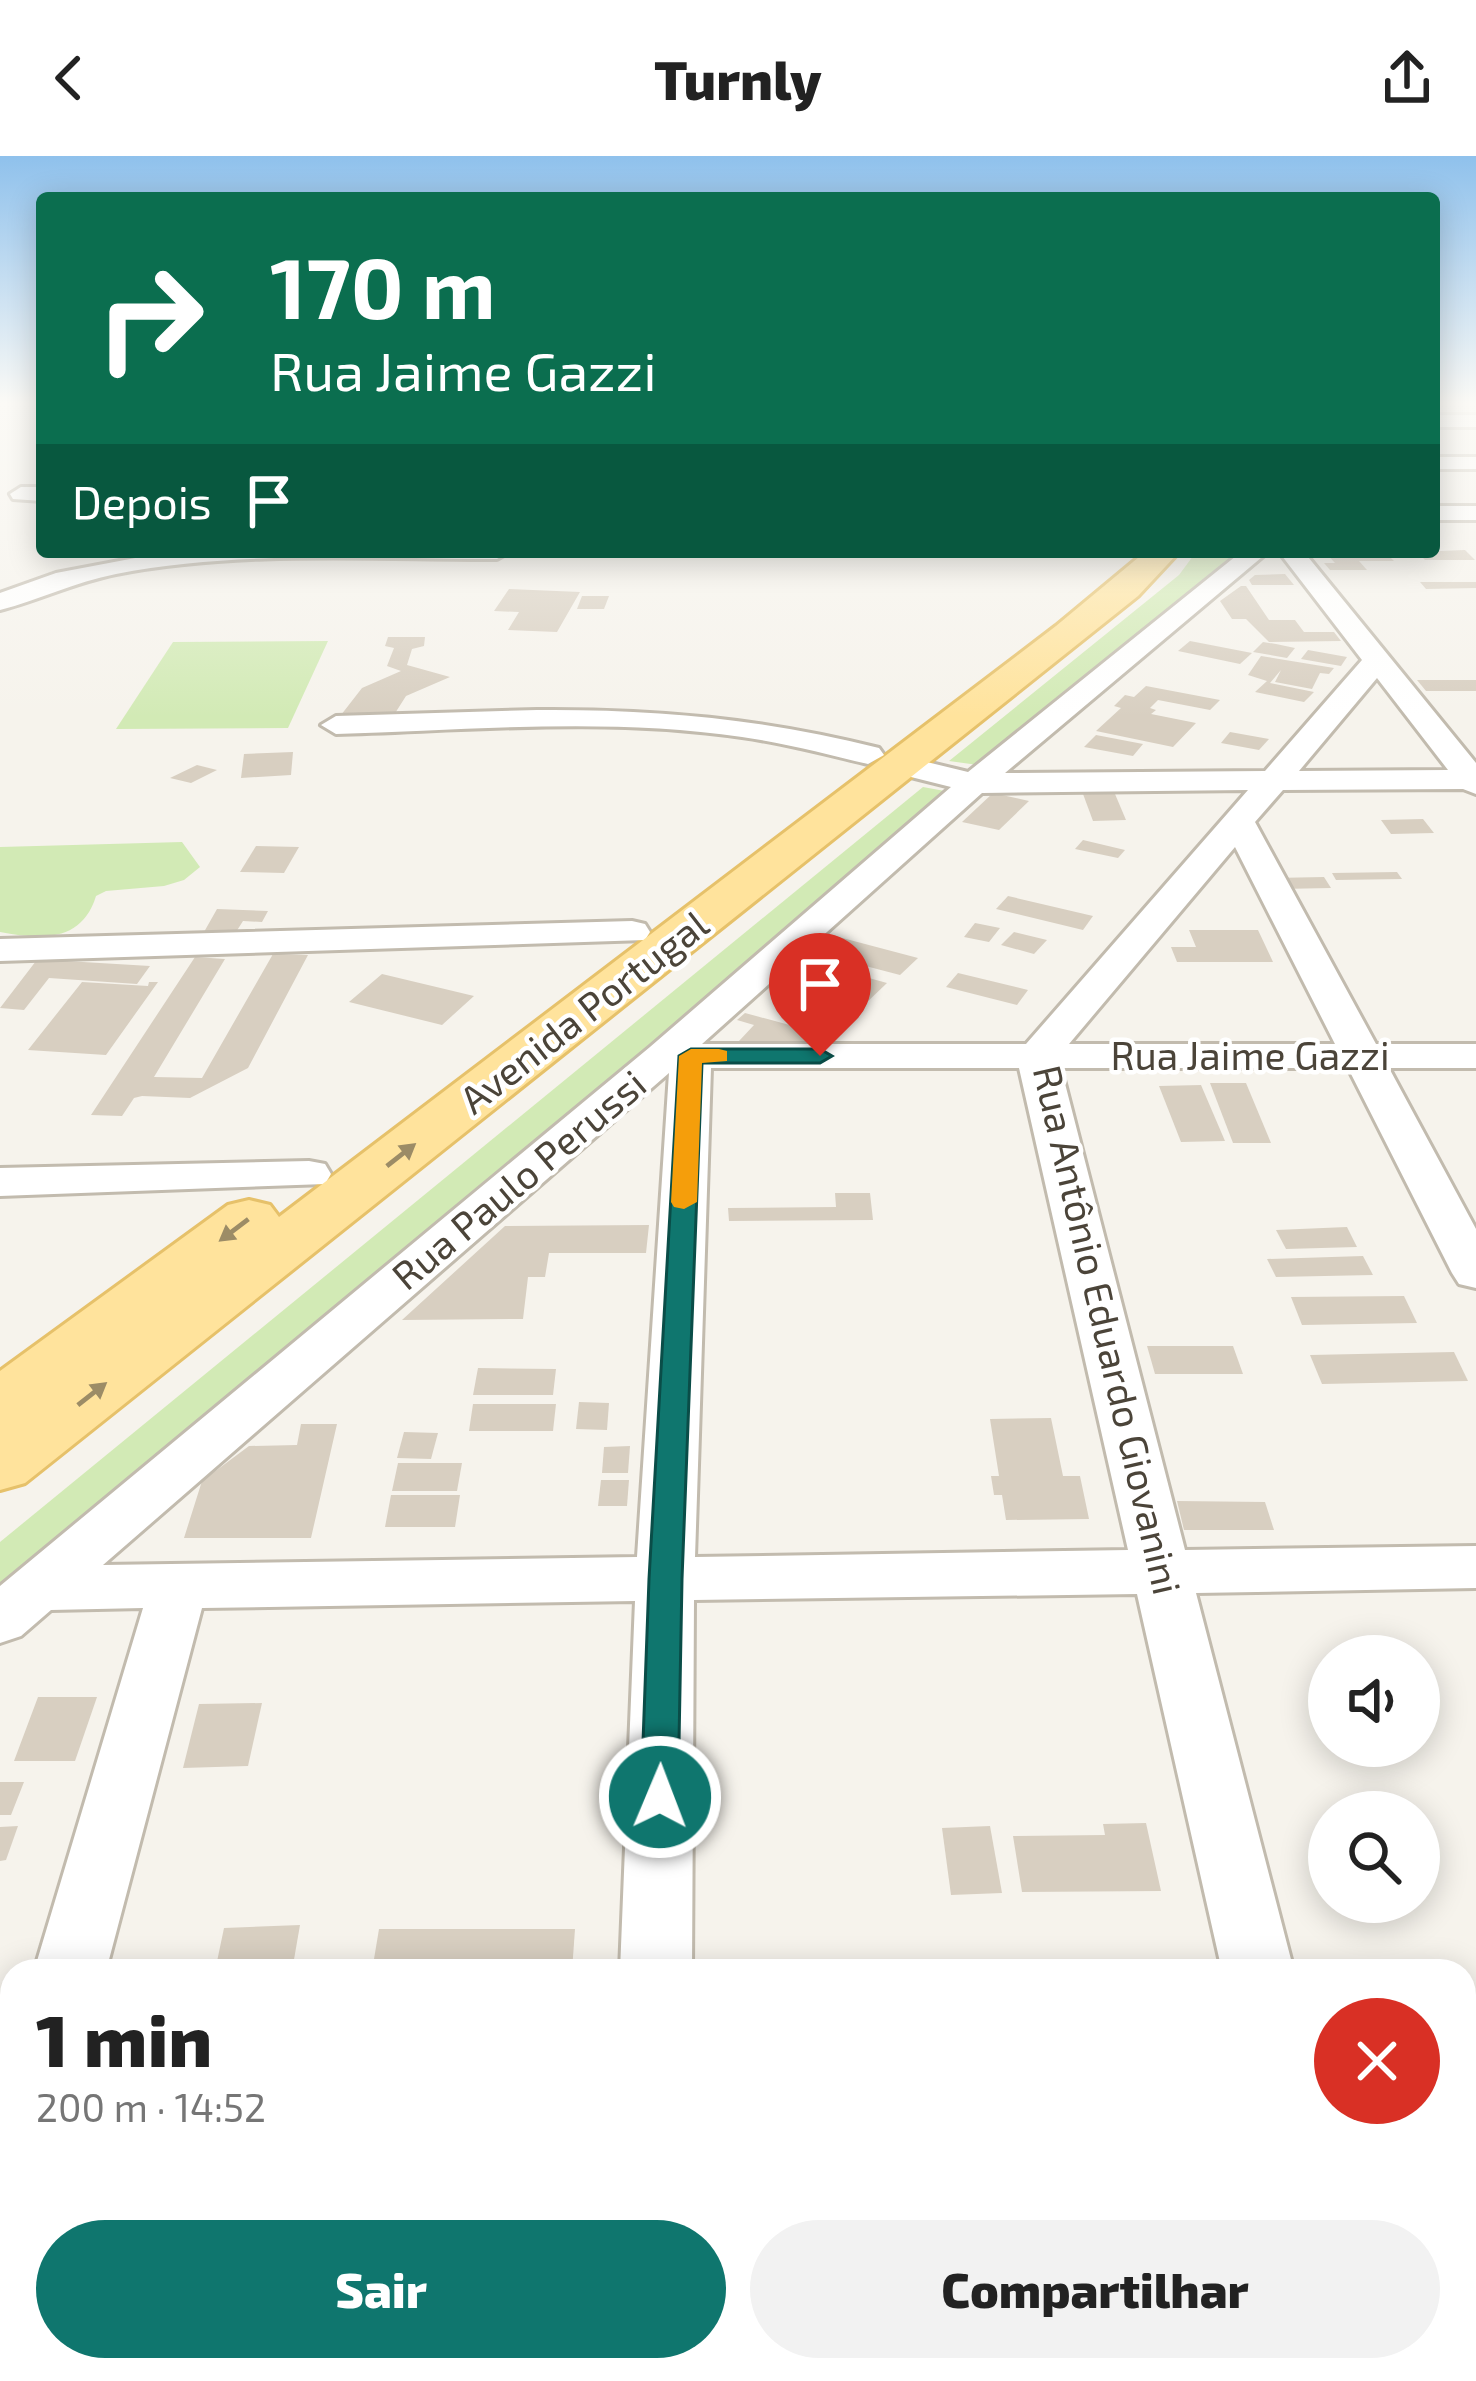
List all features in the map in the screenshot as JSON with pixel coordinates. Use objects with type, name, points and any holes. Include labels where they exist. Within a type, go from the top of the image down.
[{"type":"main road","points":[[1068,620],[1126,558]]},
{"type":"main road","name":"Avenida Portugal","points":[[0,1466],[885,760],[1154,558]]},
{"type":"main road","points":[[0,1405],[632,932],[885,760]]},
{"type":"street","points":[[1440,513],[1476,512]]},
{"type":"street","points":[[1440,513],[1476,541]]},
{"type":"street","points":[[0,602],[49,579],[159,560],[244,558]]},
{"type":"street","name":"Rua Paulo Perussi","points":[[21,1604],[678,1056],[974,783],[1249,558]]},
{"type":"street","points":[[1296,558],[1475,780]]},
{"type":"street","name":"Rua Antônio Eduardo Giovanini","points":[[1255,1959],[1037,1056],[1378,659]]},
{"type":"street","points":[[336,725],[715,724],[789,733],[974,783],[1475,780]]},
{"type":"street","points":[[1238,821],[1476,1273]]},
{"type":"street","points":[[0,950],[632,932]]},
{"type":"street","points":[[656,1959],[678,1056]]},
{"type":"street","name":"Rua Jaime Gazzi","points":[[678,1056],[1476,1056]]},
{"type":"street","points":[[0,1182],[309,1174]]},
{"type":"street","points":[[21,1604],[179,1585],[1476,1567]]},
{"type":"street","points":[[73,1959],[179,1585]]},
{"type":"green space","points":[[1192,558],[1234,558],[978,765],[949,761],[1179,575]]},
{"type":"green space","points":[[328,641],[288,728],[116,729],[173,642]]},
{"type":"green space","points":[[923,787],[950,792],[0,1594],[0,1542]]},
{"type":"green space","points":[[182,842],[200,867],[184,880],[106,891],[96,896],[81,922],[58,934],[0,932],[0,847]]},
{"type":"building","points":[[1465,550],[1475,560],[1423,558],[1440,558],[1440,551]]},
{"type":"building","points":[[1330,558],[1394,561],[1359,561],[1367,570],[1330,570],[1324,563],[1335,563]]},
{"type":"building","points":[[1285,574],[1294,585],[1252,585],[1249,580],[1255,575]]},
{"type":"building","points":[[1420,582],[1476,582],[1476,588],[1426,589]]},
{"type":"building","points":[[1246,586],[1269,620],[1295,620],[1304,632],[1334,632],[1341,641],[1269,642],[1246,619],[1232,619],[1220,601]]},
{"type":"building","points":[[509,589],[580,592],[557,632],[508,630],[519,612],[494,611]]},
{"type":"building","points":[[582,596],[609,596],[604,609],[577,609]]},
{"type":"building","points":[[388,637],[425,637],[424,646],[412,649],[407,665],[450,677],[406,696],[392,718],[341,715],[362,688],[401,671],[387,666],[394,648],[385,646]]},
{"type":"building","points":[[1190,641],[1252,653],[1240,664],[1178,651]]},
{"type":"building","points":[[1263,642],[1295,648],[1287,658],[1253,652]]},
{"type":"building","points":[[1308,650],[1347,657],[1341,666],[1301,659]]},
{"type":"building","points":[[1261,656],[1334,668],[1329,674],[1320,673],[1312,689],[1275,682],[1281,670],[1270,683],[1314,692],[1304,702],[1255,692],[1267,681],[1248,675]]},
{"type":"building","points":[[1417,680],[1476,680],[1476,691],[1426,691]]},
{"type":"building","points":[[1146,686],[1220,700],[1210,710],[1158,700],[1150,708],[1156,710],[1151,714],[1196,723],[1173,747],[1096,731],[1121,708],[1114,706],[1125,695],[1134,697]]},
{"type":"building","points":[[1230,732],[1269,739],[1259,750],[1221,743]]},
{"type":"building","points":[[1096,735],[1143,744],[1133,756],[1084,747]]},
{"type":"building","points":[[293,752],[291,775],[241,778],[244,754]]},
{"type":"building","points":[[197,765],[217,770],[191,783],[170,778]]},
{"type":"building","points":[[993,793],[1029,801],[999,830],[962,822]]},
{"type":"building","points":[[1083,794],[1115,794],[1126,820],[1093,821]]},
{"type":"building","points":[[1423,819],[1434,833],[1391,834],[1381,820]]},
{"type":"building","points":[[1083,840],[1125,850],[1118,858],[1075,849]]},
{"type":"building","points":[[256,846],[299,847],[284,873],[240,872]]},
{"type":"building","points":[[1397,872],[1402,879],[1336,880],[1332,873]]},
{"type":"building","points":[[1324,877],[1331,888],[1280,889],[1274,878]]},
{"type":"building","points":[[1008,896],[1093,916],[1083,930],[996,909]]},
{"type":"building","points":[[217,909],[268,911],[262,922],[243,921],[236,932],[204,932]]},
{"type":"building","points":[[975,923],[1000,928],[989,942],[964,937]]},
{"type":"building","points":[[1189,930],[1258,930],[1273,962],[1177,962],[1171,947],[1196,947]]},
{"type":"building","points":[[1014,932],[1047,940],[1034,954],[1001,945]]},
{"type":"building","points":[[831,935],[918,958],[900,975],[812,952]]},
{"type":"building","points":[[273,954],[308,955],[248,1068],[190,1098],[142,1096],[134,1098],[122,1116],[91,1115],[195,957],[225,959],[154,1077],[202,1078]]},
{"type":"building","points":[[804,960],[887,983],[864,1005],[780,981]]},
{"type":"building","points":[[36,961],[150,966],[137,984],[49,978],[24,1010],[0,1008]]},
{"type":"building","points":[[958,973],[1028,990],[1017,1005],[946,987]]},
{"type":"building","points":[[382,974],[474,996],[442,1025],[349,1002]]},
{"type":"building","points":[[82,982],[148,986],[158,982],[106,1055],[28,1050]]},
{"type":"building","points":[[745,1013],[819,1033],[814,1041],[739,1041],[754,1025],[737,1020]]},
{"type":"building","points":[[1210,1083],[1246,1083],[1271,1143],[1233,1143]]},
{"type":"building","points":[[1201,1085],[1225,1141],[1181,1142],[1159,1086]]},
{"type":"building","points":[[835,1193],[870,1193],[873,1220],[729,1221],[728,1208],[836,1207]]},
{"type":"building","points":[[649,1225],[646,1253],[549,1253],[545,1277],[528,1277],[523,1319],[402,1320],[505,1226]]},
{"type":"building","points":[[1347,1227],[1357,1247],[1286,1249],[1276,1230]]},
{"type":"building","points":[[1363,1256],[1373,1275],[1276,1277],[1267,1259]]},
{"type":"building","points":[[1404,1296],[1417,1323],[1302,1325],[1291,1297]]},
{"type":"building","points":[[1147,1346],[1233,1346],[1243,1374],[1155,1374]]},
{"type":"building","points":[[1454,1352],[1468,1381],[1322,1384],[1310,1355]]},
{"type":"building","points":[[478,1368],[556,1369],[553,1395],[473,1395]]},
{"type":"building","points":[[579,1402],[609,1403],[607,1430],[576,1429]]},
{"type":"building","points":[[473,1404],[556,1404],[553,1431],[469,1431]]},
{"type":"building","points":[[1051,1418],[1063,1476],[1080,1476],[1089,1519],[1006,1520],[1002,1495],[994,1495],[991,1476],[999,1476],[990,1419]]},
{"type":"building","points":[[301,1424],[337,1424],[311,1538],[184,1538],[202,1481],[249,1446],[297,1445]]},
{"type":"building","points":[[404,1432],[438,1433],[431,1459],[397,1458]]},
{"type":"building","points":[[630,1446],[628,1473],[602,1473],[604,1447]]},
{"type":"building","points":[[398,1463],[462,1463],[457,1491],[392,1491]]},
{"type":"building","points":[[601,1480],[629,1480],[627,1506],[598,1506]]},
{"type":"building","points":[[391,1495],[460,1495],[455,1527],[385,1527]]},
{"type":"building","points":[[1177,1501],[1265,1502],[1274,1530],[1184,1530]]},
{"type":"building","points":[[38,1697],[97,1697],[75,1761],[14,1761]]},
{"type":"building","points":[[262,1703],[248,1766],[183,1768],[199,1704]]},
{"type":"building","points":[[0,1782],[24,1782],[11,1815],[0,1815]]},
{"type":"building","points":[[1146,1823],[1161,1891],[1022,1892],[1013,1836],[1105,1835],[1103,1824]]},
{"type":"building","points":[[18,1826],[6,1860],[0,1861],[0,1827]]},
{"type":"building","points":[[990,1826],[1002,1893],[951,1895],[942,1828]]},
{"type":"building","points":[[300,1925],[294,1959],[218,1959],[224,1928]]},
{"type":"building","points":[[379,1929],[575,1929],[573,1959],[374,1959]]},
{"type":"slow traffic","points":[[684,1202],[691,1056],[719,1056]]},
{"type":"route","points":[[660,1797],[665,1579],[691,1056],[820,1056]]}]
